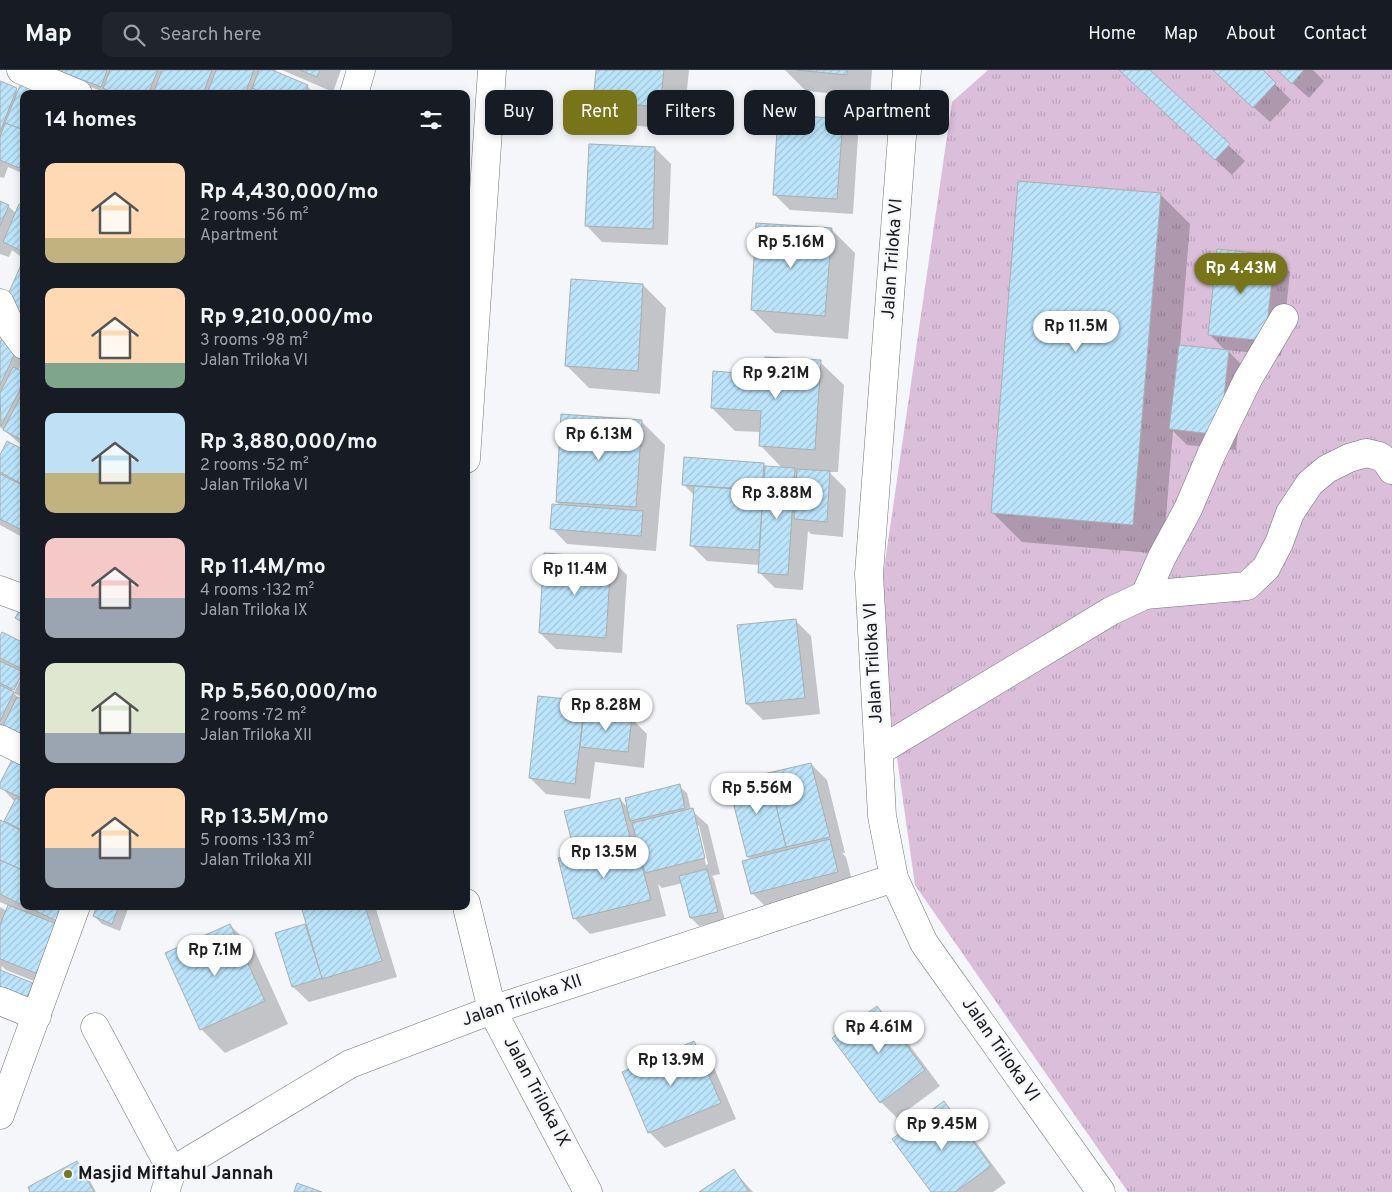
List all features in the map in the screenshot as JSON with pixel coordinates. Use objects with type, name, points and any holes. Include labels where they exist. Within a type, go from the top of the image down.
[{"type":"street","points":[[21,70],[68,90]]},
{"type":"street","points":[[355,90],[361,70]]},
{"type":"street","points":[[470,336],[473,243],[492,70]]},
{"type":"street","name":"Jalan Triloka VI","points":[[907,70],[869,574],[882,816],[894,878],[924,943],[1101,1192]]},
{"type":"street","points":[[0,303],[12,329],[20,340]]},
{"type":"street","points":[[1145,595],[1162,557],[1188,509],[1211,455],[1248,379],[1284,318]]},
{"type":"street","points":[[878,751],[1111,611],[1145,595],[1247,586],[1266,568],[1279,543],[1290,514],[1310,483],[1327,469],[1349,458],[1366,454],[1379,456],[1386,461],[1392,470]]},
{"type":"street","points":[[0,590],[20,598]]},
{"type":"street","points":[[0,739],[20,748]]},
{"type":"street","name":"Jalan Triloka XII","points":[[95,1027],[168,1182],[350,1064],[492,1010],[894,878]]},
{"type":"street","points":[[0,1114],[75,910]]},
{"type":"street","name":"Jalan Triloka IX","points":[[468,910],[492,1010],[588,1192]]},
{"type":"street","points":[[0,1001],[37,1016]]},
{"type":"green space","points":[[988,70],[1392,70],[1392,1192],[1128,1192],[915,885],[877,617],[947,135],[949,135],[952,102]]},
{"type":"building","points":[[63,70],[107,70],[101,87],[62,72]]},
{"type":"building","points":[[110,70],[158,70],[150,90],[107,90],[103,88]]},
{"type":"building","points":[[162,70],[212,70],[204,90],[154,90]]},
{"type":"building","points":[[216,70],[254,70],[246,90],[208,90]]},
{"type":"building","points":[[259,70],[272,70],[308,85],[306,90],[256,90],[252,88]]},
{"type":"building","points":[[300,70],[320,70],[317,77]]},
{"type":"building","points":[[596,70],[664,70],[662,90],[647,90],[647,106],[637,105],[637,90],[594,90]]},
{"type":"building","points":[[797,70],[847,70],[847,75]]},
{"type":"building","points":[[1119,70],[1150,70],[1230,144],[1215,160]]},
{"type":"building","points":[[1213,70],[1263,70],[1276,83],[1253,108]]},
{"type":"building","points":[[1277,70],[1304,70],[1292,84]]},
{"type":"building","points":[[0,81],[17,88],[0,132]]},
{"type":"building","points":[[21,83],[38,90],[20,90],[20,129],[5,123]]},
{"type":"building","points":[[815,117],[825,118],[825,135],[842,135],[837,199],[773,195],[777,135],[815,135]]},
{"type":"building","points":[[5,123],[20,129],[19,168],[0,160],[0,137]]},
{"type":"building","points":[[589,144],[655,147],[653,229],[585,226]]},
{"type":"building","points":[[1018,181],[1161,193],[1133,525],[991,513]]},
{"type":"building","points":[[0,201],[9,205],[0,226]]},
{"type":"building","points":[[19,204],[20,204],[20,250],[3,242]]},
{"type":"building","points":[[756,223],[832,228],[825,316],[751,310]]},
{"type":"building","points":[[1217,249],[1275,255],[1265,341],[1208,335]]},
{"type":"building","points":[[20,267],[20,312],[3,306]]},
{"type":"building","points":[[571,279],[643,284],[638,371],[565,366]]},
{"type":"building","points":[[2,339],[18,347],[0,385],[0,344]]},
{"type":"building","points":[[1179,345],[1229,350],[1220,435],[1169,429]]},
{"type":"building","points":[[765,357],[821,360],[815,450],[759,446],[761,411],[711,408],[713,371],[763,375]]},
{"type":"building","points":[[13,367],[20,370],[20,390],[1,426],[0,393]]},
{"type":"building","points":[[20,398],[20,439],[3,430]]},
{"type":"building","points":[[561,414],[642,420],[636,507],[556,502]]},
{"type":"building","points":[[7,441],[20,448],[20,483],[0,472],[0,455]]},
{"type":"building","points":[[684,457],[764,463],[762,490],[682,485]]},
{"type":"building","points":[[765,466],[795,468],[788,575],[758,573]]},
{"type":"building","points":[[797,469],[830,471],[827,522],[794,519]]},
{"type":"building","points":[[0,474],[20,484],[20,529],[0,519]]},
{"type":"building","points":[[694,486],[763,491],[759,550],[690,546]]},
{"type":"building","points":[[552,504],[643,511],[641,536],[550,529]]},
{"type":"building","points":[[544,553],[611,558],[606,638],[539,633]]},
{"type":"building","points":[[20,610],[20,621],[15,618]]},
{"type":"building","points":[[796,619],[805,698],[746,704],[737,625]]},
{"type":"building","points":[[2,632],[20,641],[20,668],[0,658],[0,636]]},
{"type":"building","points":[[0,661],[20,671],[20,678],[14,690],[0,683]]},
{"type":"building","points":[[0,685],[14,692],[0,721]]},
{"type":"building","points":[[538,696],[585,701],[575,784],[529,778]]},
{"type":"building","points":[[17,697],[20,698],[20,742],[0,732]]},
{"type":"building","points":[[584,711],[632,716],[628,752],[580,747]]},
{"type":"building","points":[[13,758],[20,761],[20,797],[0,788],[0,783]]},
{"type":"building","points":[[811,763],[830,837],[786,847],[768,773]]},
{"type":"building","points":[[768,773],[786,847],[747,857],[728,782]]},
{"type":"building","points":[[680,784],[685,808],[630,821],[625,798]]},
{"type":"building","points":[[16,798],[20,800],[20,829],[4,821]]},
{"type":"building","points":[[620,798],[630,837],[574,850],[564,811]]},
{"type":"building","points":[[693,808],[705,858],[645,873],[632,823]]},
{"type":"building","points":[[0,820],[20,830],[20,869],[0,860]]},
{"type":"building","points":[[830,839],[838,872],[751,894],[742,861]]},
{"type":"building","points":[[635,840],[651,900],[573,919],[558,858]]},
{"type":"building","points":[[0,860],[20,869],[20,904],[0,894]]},
{"type":"building","points":[[707,869],[718,912],[690,918],[679,876]]},
{"type":"building","points":[[8,905],[57,924],[38,974],[0,959],[0,925]]},
{"type":"building","points":[[34,910],[64,910],[59,922]]},
{"type":"building","points":[[95,910],[117,910],[112,924],[93,916]]},
{"type":"building","points":[[302,910],[366,910],[382,961],[322,979]]},
{"type":"building","points":[[230,924],[265,1001],[200,1030],[165,953]]},
{"type":"building","points":[[305,924],[322,978],[292,987],[275,933]]},
{"type":"building","points":[[0,970],[33,983],[25,1003],[0,994]]},
{"type":"building","points":[[877,1006],[925,1070],[880,1103],[832,1038]]},
{"type":"building","points":[[694,1041],[721,1103],[648,1133],[622,1072]]},
{"type":"building","points":[[944,1101],[991,1166],[955,1192],[931,1192],[892,1139]]},
{"type":"building","name":"Masjid Miftahul Jannah","points":[[77,1161],[94,1192],[30,1192],[28,1187]]},
{"type":"building","points":[[734,1169],[749,1192],[699,1192]]},
{"type":"building","points":[[297,1183],[322,1192],[294,1192]]},
{"type":"place","name":"Masjid Miftahul Jannah","points":[[68,1174]]}]
